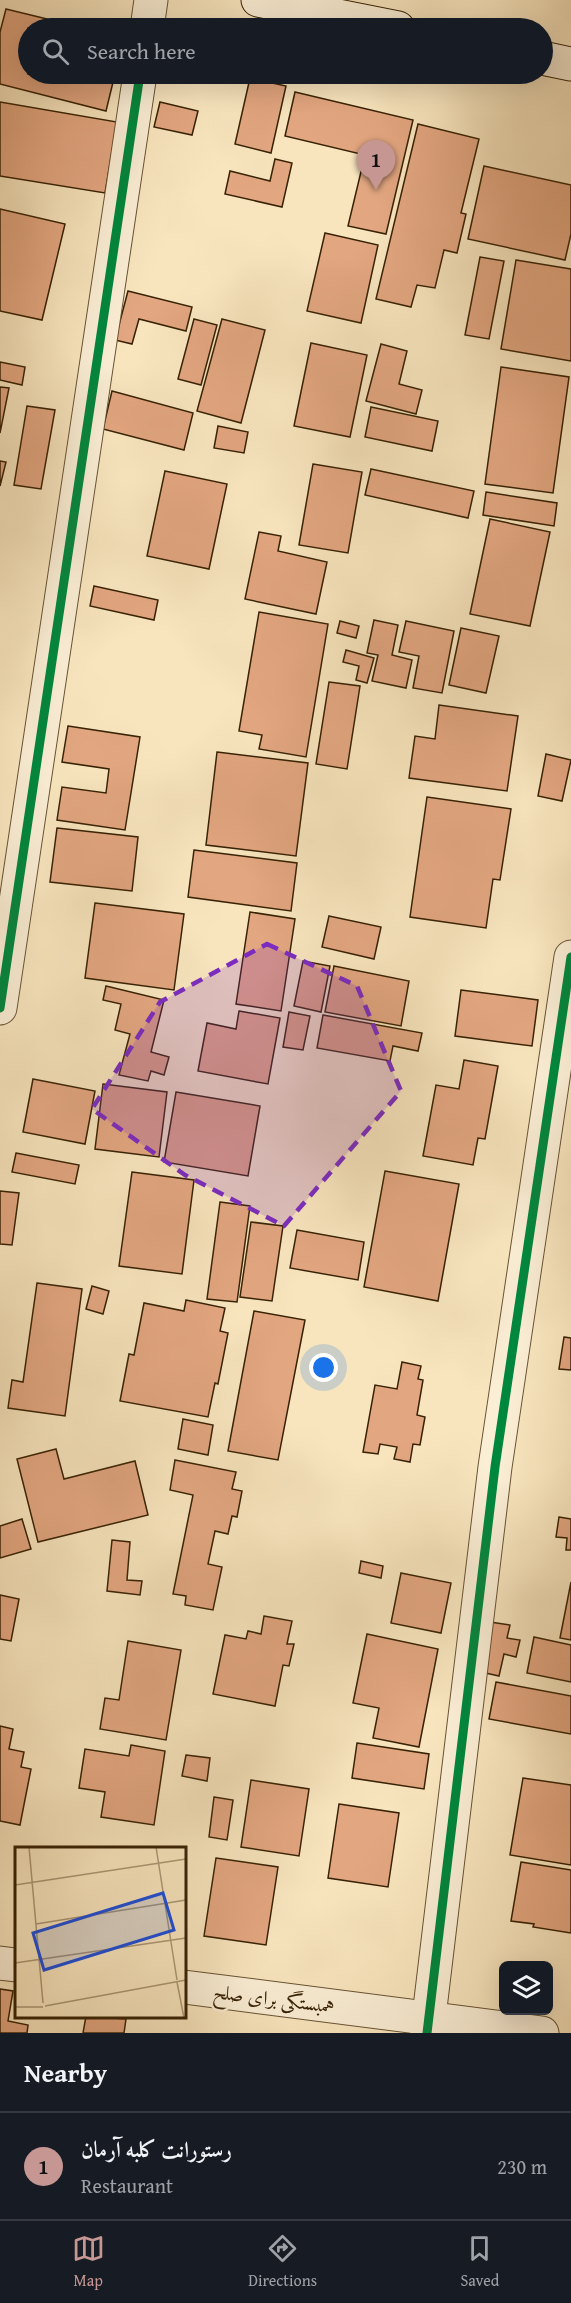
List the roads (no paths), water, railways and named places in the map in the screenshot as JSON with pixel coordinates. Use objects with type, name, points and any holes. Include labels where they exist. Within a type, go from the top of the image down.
[{"type":"street","points":[[148,18],[151,0]]},
{"type":"street","points":[[258,0],[348,18]]},
{"type":"street","points":[[553,60],[571,64]]},
{"type":"street","points":[[0,1008],[139,84]]},
{"type":"street","points":[[428,2025],[495,1467],[571,957]]},
{"type":"street","points":[[0,1963],[15,1965]]},
{"type":"street","name":"همبستگی برای صلح","points":[[186,1987],[428,2025],[542,2033]]},
{"type":"place","name":"رستورانت کلبه آرمان","points":[[376,190]]}]
